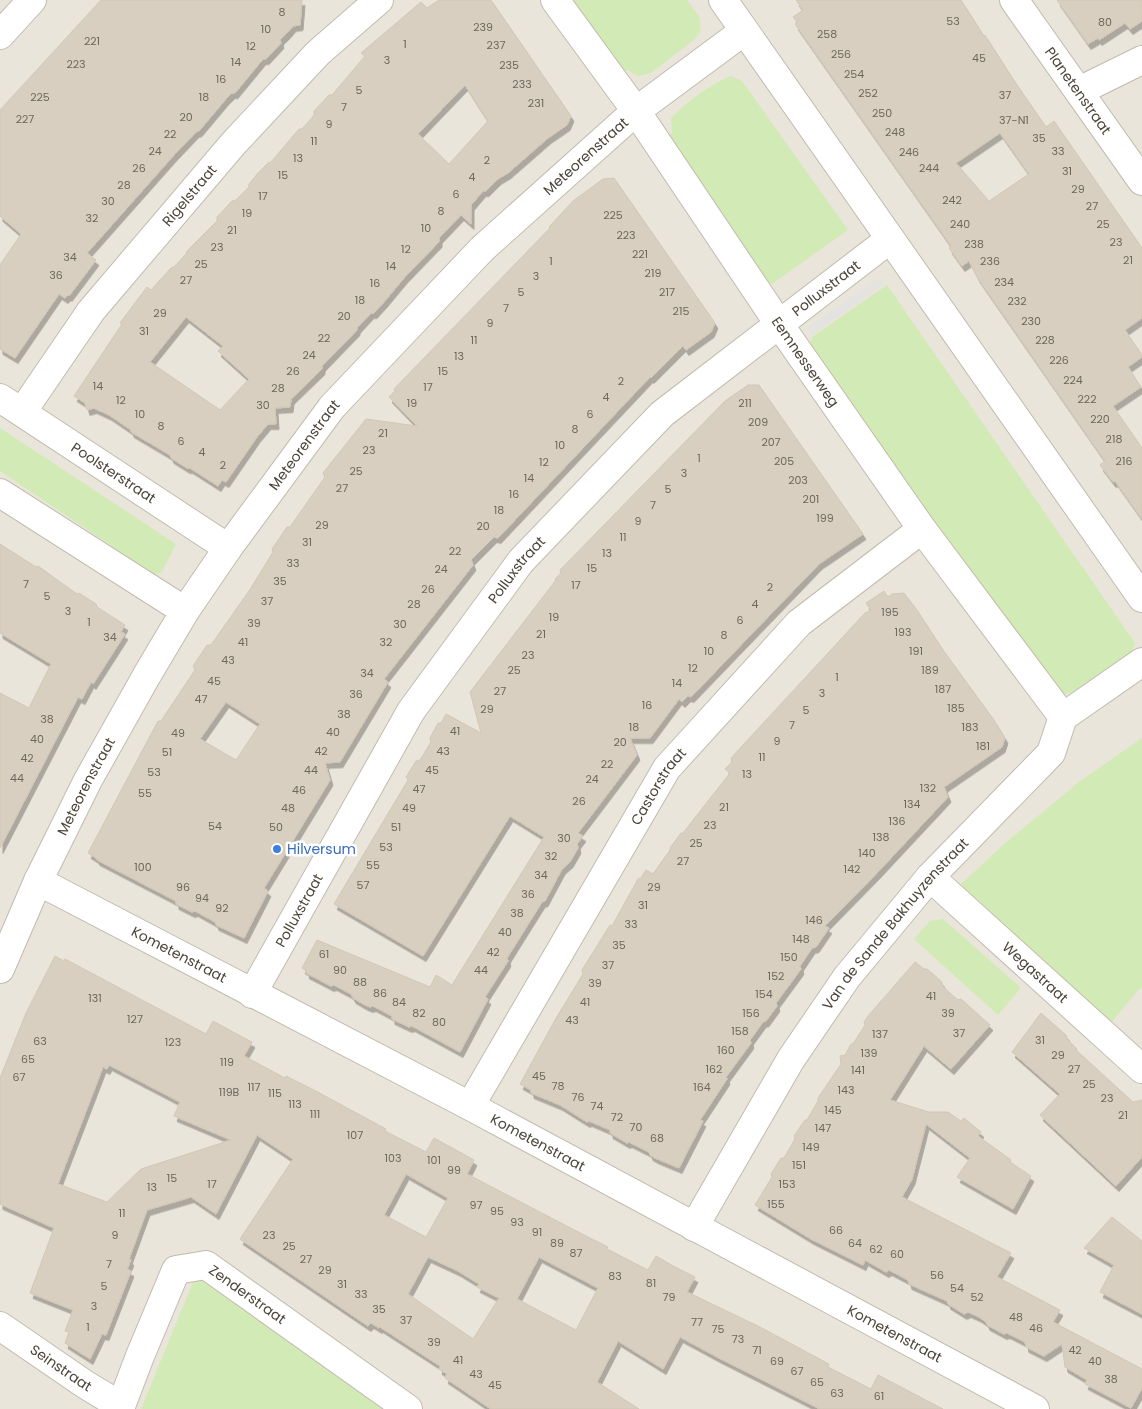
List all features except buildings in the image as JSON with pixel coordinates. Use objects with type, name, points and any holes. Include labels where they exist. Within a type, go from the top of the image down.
[{"type":"street","points":[[0,35],[32,0]]},
{"type":"street","name":"Rigelstraat","points":[[11,405],[232,144],[318,53],[379,0]]},
{"type":"street","name":"Eemnesserweg","points":[[555,0],[636,111],[779,324],[922,529],[1063,717]]},
{"type":"street","points":[[723,0],[1142,598]]},
{"type":"street","name":"Planetenstraat","points":[[1014,0],[1142,181]]},
{"type":"street","name":"Meteorenstraat","points":[[0,969],[38,881],[88,780],[147,675],[186,611],[228,548],[332,407],[482,249],[636,111],[744,31]]},
{"type":"street","points":[[1079,91],[1142,60]]},
{"type":"street","name":"Polluxstraat","points":[[252,994],[411,711],[521,561],[662,414],[890,239]]},
{"type":"street","name":"Poolsterstraat","points":[[11,405],[228,548]]},
{"type":"street","points":[[0,493],[186,611]]},
{"type":"street","name":"Castorstraat","points":[[470,1106],[667,768],[799,623],[922,529]]},
{"type":"street","points":[[1063,717],[1142,662]]},
{"type":"street","name":"Van de Sande Bakhuyzenstraat","points":[[694,1227],[797,1050],[847,977],[930,877],[1051,753],[1063,717]]},
{"type":"street","name":"Wegastraat","points":[[930,877],[1142,1069]]},
{"type":"street","name":"Kometenstraat","points":[[38,881],[470,1106],[1035,1409]]},
{"type":"street","name":"Zenderstraat","points":[[120,1407],[176,1270],[206,1265],[408,1409]]},
{"type":"street","name":"Seinstraat","points":[[0,1326],[120,1407]]},
{"type":"shaded area","points":[[0,0],[1142,0],[1142,1409],[0,1409]]},
{"type":"shaded area","points":[[878,278],[883,285],[812,335],[807,328]]},
{"type":"green space","points":[[563,0],[687,0],[699,16],[701,31],[695,39],[651,73],[638,76],[627,70],[617,76]]},
{"type":"green space","points":[[731,76],[742,81],[848,230],[772,284],[764,281],[664,140],[672,133],[671,118],[707,89]]},
{"type":"green space","points":[[887,285],[1135,643],[1130,655],[1081,690],[1064,694],[1049,690],[810,347],[812,337]]},
{"type":"green space","points":[[0,428],[176,544],[162,572],[155,575],[0,471]]},
{"type":"green space","points":[[1142,738],[1142,986],[1110,1024],[959,886],[1003,845],[1079,782]]},
{"type":"green space","points":[[943,919],[1021,988],[998,1015],[914,939],[930,921]]},
{"type":"green space","points":[[196,1275],[199,1276],[398,1409],[141,1409]]},
{"type":"place","name":"Hilversum","points":[[277,849]]}]
